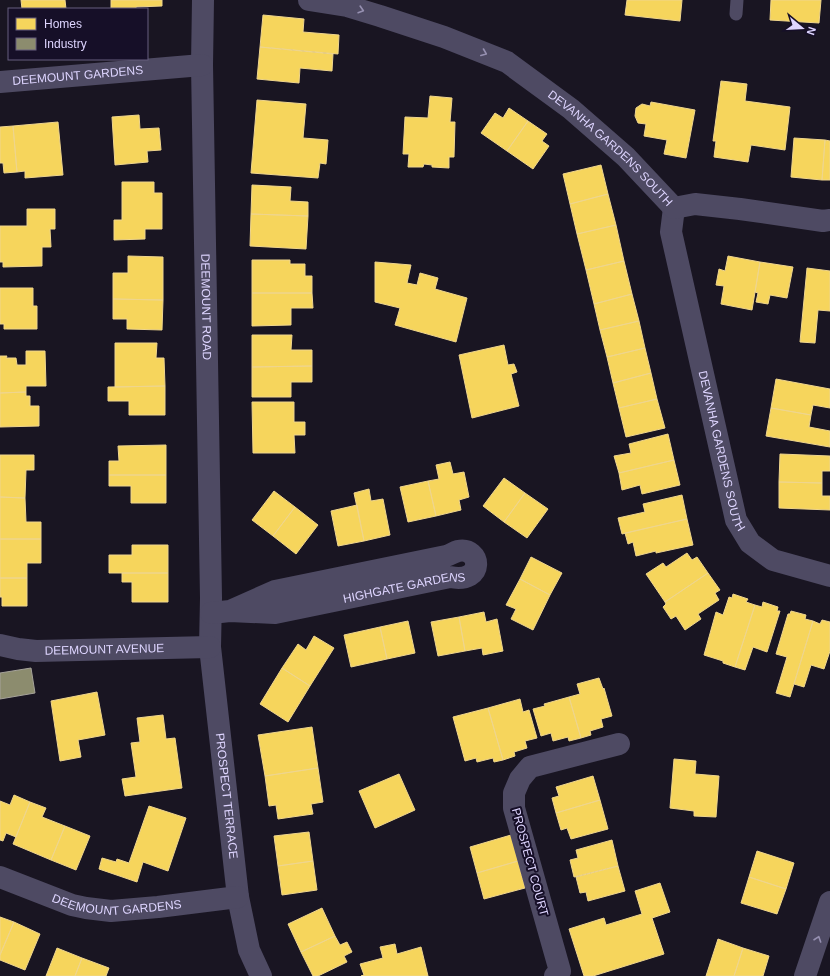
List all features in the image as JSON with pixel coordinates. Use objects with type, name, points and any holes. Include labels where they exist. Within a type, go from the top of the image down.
[{"type":"street","name":"DEEMOUNT ROAD","points":[[203,0],[202,65],[220,612]]},
{"type":"street","name":"DEVANHA GARDENS SOUTH","points":[[309,0],[347,6],[380,16],[444,37],[506,62],[571,109],[626,157],[674,208],[671,232],[736,520],[750,543],[773,560],[830,576]]},
{"type":"street","name":"DEEMOUNT GARDENS","points":[[0,82],[202,65]]},
{"type":"street","points":[[674,208],[695,204],[740,208],[823,221],[830,220]]},
{"type":"street","name":"HIGHGATE GARDENS","points":[[458,551],[466,551],[473,555],[477,563],[475,571],[470,576],[457,578],[450,577],[275,613],[220,612],[275,591],[446,556],[458,551]]},
{"type":"street","name":"PROSPECT TERRACE","points":[[220,612],[210,647],[238,897],[249,950],[261,976]]},
{"type":"street","name":"DEEMOUNT AVENUE","points":[[0,645],[18,650],[36,651],[210,647]]},
{"type":"street","name":"PROSPECT COURT","points":[[555,976],[560,971],[514,808],[514,793],[520,779],[530,767],[619,744]]},
{"type":"street","name":"DEEMOUNT GARDENS","points":[[0,877],[72,905],[111,911],[238,897]]},
{"type":"street","points":[[805,976],[830,902]]},
{"type":"lane","points":[[736,14],[738,0]]},
{"type":"building: Homes","points":[[21,0],[65,0],[66,8],[22,8]]},
{"type":"building: Homes","points":[[111,0],[162,0],[162,6],[111,8]]},
{"type":"building: Homes","points":[[627,0],[682,0],[680,21],[625,15]]},
{"type":"building: Homes","points":[[771,0],[821,0],[819,23],[770,20]]},
{"type":"building: Homes","points":[[263,15],[304,19],[303,32],[339,35],[338,54],[260,47]]},
{"type":"building: Homes","points":[[260,47],[333,54],[332,71],[300,68],[299,83],[257,79]]},
{"type":"building: Homes","points":[[721,81],[747,84],[745,101],[790,107],[785,150],[751,145],[748,162],[714,157],[716,141],[713,141]]},
{"type":"building: Homes","points":[[430,96],[452,98],[450,122],[455,122],[454,157],[449,157],[449,168],[432,167],[432,165],[424,164],[423,167],[408,167],[409,154],[403,154],[405,117],[428,118]]},
{"type":"building: Homes","points":[[257,100],[306,104],[303,138],[328,140],[326,164],[320,163],[318,178],[251,173]]},
{"type":"building: Homes","points":[[651,102],[695,110],[686,158],[664,154],[667,140],[644,136],[646,124],[638,123],[635,116],[636,108],[642,104],[650,106]]},
{"type":"building: Homes","points":[[509,108],[528,121],[507,151],[481,133],[495,113],[503,118]]},
{"type":"building: Homes","points":[[139,115],[140,129],[159,128],[161,150],[147,151],[148,162],[115,165],[112,117]]},
{"type":"building: Homes","points":[[528,121],[547,134],[542,141],[549,146],[533,169],[507,151]]},
{"type":"building: Homes","points":[[58,122],[63,175],[25,178],[25,171],[17,172],[13,126]]},
{"type":"building: Homes","points":[[13,126],[17,172],[4,173],[3,163],[0,163],[0,127]]},
{"type":"building: Homes","points":[[794,138],[825,140],[822,180],[791,177]]},
{"type":"building: Homes","points":[[825,140],[830,141],[830,180],[822,180]]},
{"type":"building: Homes","points":[[601,165],[608,194],[570,204],[563,174]]},
{"type":"building: Homes","points":[[122,182],[154,182],[154,193],[162,193],[162,229],[145,229],[145,239],[114,240],[114,220],[122,220]]},
{"type":"building: Homes","points":[[252,185],[291,187],[290,201],[308,202],[308,216],[251,214]]},
{"type":"building: Homes","points":[[608,194],[616,225],[577,234],[570,204]]},
{"type":"building: Homes","points":[[27,209],[55,209],[55,229],[50,229],[51,247],[42,247],[42,266],[3,267],[3,262],[0,262],[0,226],[27,226]]},
{"type":"building: Homes","points":[[251,214],[308,216],[306,249],[250,246]]},
{"type":"building: Homes","points":[[616,225],[624,261],[586,270],[577,234]]},
{"type":"building: Homes","points":[[128,256],[163,257],[163,300],[113,299],[113,273],[128,273]]},
{"type":"building: Homes","points":[[728,256],[760,262],[752,310],[721,304],[724,286],[716,285],[719,269],[725,271]]},
{"type":"building: Homes","points":[[252,260],[290,260],[290,264],[305,264],[305,276],[312,276],[312,293],[252,293]]},
{"type":"building: Homes","points":[[624,261],[632,294],[594,304],[586,270]]},
{"type":"building: Homes","points":[[375,262],[411,265],[407,283],[417,285],[420,273],[438,278],[435,289],[467,298],[456,342],[395,325],[400,308],[375,302]]},
{"type":"building: Homes","points":[[760,262],[793,267],[787,298],[770,295],[768,304],[756,302],[758,293],[755,292]]},
{"type":"building: Homes","points":[[807,268],[830,271],[830,311],[818,310],[815,343],[800,342]]},
{"type":"building: Homes","points":[[0,288],[33,288],[33,306],[37,306],[37,329],[4,329],[4,324],[0,324]]},
{"type":"building: Homes","points":[[252,293],[312,293],[313,308],[291,308],[291,325],[252,326]]},
{"type":"building: Homes","points":[[632,294],[639,321],[600,330],[594,304]]},
{"type":"building: Homes","points":[[113,299],[163,300],[162,330],[127,329],[127,319],[113,319]]},
{"type":"building: Homes","points":[[639,321],[645,348],[607,357],[600,330]]},
{"type":"building: Homes","points":[[252,335],[292,335],[291,350],[312,350],[312,366],[252,367]]},
{"type":"building: Homes","points":[[115,343],[157,343],[156,358],[164,358],[165,386],[115,387]]},
{"type":"building: Homes","points":[[504,345],[508,365],[514,364],[517,372],[511,374],[519,406],[472,418],[459,355]]},
{"type":"building: Homes","points":[[645,348],[651,373],[613,383],[607,357]]},
{"type":"building: Homes","points":[[26,351],[45,351],[46,386],[26,386],[26,392],[0,393],[0,356],[7,356],[6,358],[16,358],[17,365],[26,365]]},
{"type":"building: Homes","points":[[312,366],[312,382],[291,382],[291,397],[252,397],[252,367]]},
{"type":"building: Homes","points":[[651,373],[657,399],[619,408],[613,383]]},
{"type":"building: Homes","points":[[776,379],[830,389],[830,408],[813,405],[811,415],[771,408]]},
{"type":"building: Homes","points":[[165,386],[165,415],[129,415],[129,401],[108,401],[108,387]]},
{"type":"building: Homes","points":[[26,392],[26,396],[30,396],[30,406],[39,406],[39,426],[0,427],[0,393]]},
{"type":"building: Homes","points":[[657,399],[665,428],[626,437],[619,408]]},
{"type":"building: Homes","points":[[252,402],[294,402],[294,422],[305,422],[305,435],[294,435],[295,453],[253,453]]},
{"type":"building: Homes","points":[[771,408],[811,415],[809,427],[830,431],[830,447],[766,436]]},
{"type":"building: Homes","points":[[668,434],[674,460],[619,473],[614,456],[631,453],[629,444]]},
{"type":"building: Homes","points":[[166,445],[166,475],[109,475],[109,461],[119,461],[118,446]]},
{"type":"building: Homes","points":[[780,454],[830,456],[830,471],[822,471],[822,483],[779,482]]},
{"type":"building: Homes","points":[[0,455],[34,455],[34,470],[26,470],[25,498],[0,497]]},
{"type":"building: Homes","points":[[674,460],[680,485],[642,494],[640,485],[622,490],[619,473]]},
{"type":"building: Homes","points":[[450,462],[453,474],[464,472],[469,497],[459,500],[461,510],[436,516],[428,481],[439,479],[436,465]]},
{"type":"building: Homes","points":[[109,475],[166,475],[166,503],[131,503],[131,486],[109,486]]},
{"type":"building: Homes","points":[[504,478],[525,493],[504,522],[483,506]]},
{"type":"building: Homes","points":[[428,481],[436,516],[408,522],[400,487]]},
{"type":"building: Homes","points":[[779,482],[822,483],[822,496],[830,496],[830,510],[779,508]]},
{"type":"building: Homes","points":[[369,489],[371,501],[383,499],[390,535],[364,541],[354,493]]},
{"type":"building: Homes","points":[[274,491],[295,507],[273,536],[252,520]]},
{"type":"building: Homes","points":[[525,493],[548,509],[527,538],[504,522]]},
{"type":"building: Homes","points":[[682,495],[687,519],[622,534],[618,518],[645,512],[643,504]]},
{"type":"building: Homes","points":[[0,497],[25,498],[26,522],[41,522],[41,539],[0,539]]},
{"type":"building: Homes","points":[[357,505],[364,541],[338,546],[331,511]]},
{"type":"building: Homes","points":[[295,507],[318,525],[296,554],[273,536]]},
{"type":"building: Homes","points":[[687,519],[693,545],[636,556],[633,542],[628,544],[625,533]]},
{"type":"building: Homes","points":[[0,539],[41,539],[41,563],[27,563],[27,578],[0,578]]},
{"type":"building: Homes","points":[[132,545],[168,545],[168,573],[109,573],[109,555],[132,555]]},
{"type":"building: Homes","points":[[687,553],[692,560],[697,557],[708,573],[665,602],[646,574],[663,563],[666,567]]},
{"type":"building: Homes","points":[[531,557],[562,573],[550,595],[520,579]]},
{"type":"building: Homes","points":[[122,573],[168,573],[168,602],[132,602],[132,582],[122,582]]},
{"type":"building: Homes","points":[[708,573],[720,590],[715,593],[719,600],[698,614],[701,619],[685,630],[676,616],[671,619],[663,607],[666,604],[665,602]]},
{"type":"building: Homes","points":[[0,578],[27,578],[27,606],[2,606],[2,597],[0,597]]},
{"type":"building: Homes","points":[[520,579],[550,595],[533,630],[511,619],[516,609],[506,605]]},
{"type":"building: Homes","points":[[733,594],[748,599],[746,602],[755,605],[735,667],[723,663],[723,661],[704,655],[716,612],[723,615],[729,597],[732,598]]},
{"type":"building: Homes","points":[[763,602],[778,607],[777,611],[780,611],[767,652],[753,647],[745,670],[735,667],[755,605],[762,607]]},
{"type":"building: Homes","points":[[791,611],[806,615],[805,619],[813,621],[790,697],[776,693],[787,657],[776,654],[788,614],[790,614]]},
{"type":"building: Homes","points":[[484,612],[486,622],[497,619],[503,651],[483,655],[482,648],[465,651],[459,617]]},
{"type":"building: Homes","points":[[459,617],[465,651],[438,656],[431,622]]},
{"type":"building: Homes","points":[[822,620],[830,622],[830,651],[824,669],[811,665],[804,687],[794,684],[813,621],[820,624]]},
{"type":"building: Homes","points":[[408,621],[415,653],[387,659],[380,627]]},
{"type":"building: Homes","points":[[380,627],[387,659],[351,667],[344,635]]},
{"type":"building: Homes","points":[[314,636],[334,648],[310,686],[282,668],[298,644],[306,650]]},
{"type":"building: Homes","points":[[282,668],[310,686],[288,722],[260,704]]},
{"type":"building: Homes","points":[[599,678],[603,689],[604,688],[612,716],[601,719],[603,727],[590,731],[591,735],[581,738],[569,697],[580,694],[577,684]]},
{"type":"building: Homes","points":[[97,692],[105,735],[78,740],[81,757],[60,761],[51,701]]},
{"type":"building: Homes","points":[[569,697],[581,738],[569,741],[568,737],[553,741],[551,733],[541,736],[533,709],[545,706],[544,704]]},
{"type":"building: Homes","points":[[520,699],[523,712],[529,710],[537,738],[525,741],[527,748],[514,752],[515,756],[503,760],[488,708]]},
{"type":"building: Homes","points":[[488,708],[503,760],[494,762],[493,758],[477,762],[476,758],[465,761],[453,717]]},
{"type":"building: Homes","points":[[163,715],[166,739],[175,738],[182,788],[125,796],[122,779],[136,777],[131,743],[140,742],[137,718]]},
{"type":"building: Homes","points":[[312,727],[318,768],[265,776],[258,735]]},
{"type":"building: Homes","points":[[674,759],[696,761],[695,774],[719,776],[716,817],[694,816],[694,811],[670,808]]},
{"type":"building: Homes","points":[[318,768],[323,802],[311,804],[313,814],[278,819],[276,805],[269,806],[265,776]]},
{"type":"building: Homes","points":[[399,774],[415,810],[375,828],[359,791]]},
{"type":"building: Homes","points":[[593,776],[600,800],[556,813],[552,798],[559,796],[556,787]]},
{"type":"building: Homes","points":[[14,795],[30,802],[16,837],[6,833],[3,841],[0,840],[0,801],[10,805]]},
{"type":"building: Homes","points":[[600,800],[608,829],[571,839],[567,828],[561,830],[556,813]]},
{"type":"building: Homes","points":[[30,802],[46,808],[42,817],[65,826],[51,860],[13,844]]},
{"type":"building: Homes","points":[[149,806],[186,818],[168,871],[143,862],[137,882],[99,869],[102,858],[116,862],[117,859],[129,863]]},
{"type":"building: Homes","points":[[65,826],[90,836],[76,870],[51,860]]},
{"type":"building: Homes","points":[[309,832],[313,861],[278,866],[274,836]]},
{"type":"building: Homes","points":[[511,835],[518,861],[477,873],[470,847]]},
{"type":"building: Homes","points":[[612,840],[618,866],[574,877],[570,860],[578,858],[576,850]]},
{"type":"building: Homes","points":[[757,851],[794,863],[786,889],[749,877]]},
{"type":"building: Homes","points":[[313,861],[317,890],[282,895],[278,866]]},
{"type":"building: Homes","points":[[518,861],[525,888],[484,899],[477,873]]},
{"type":"building: Homes","points":[[618,866],[625,891],[588,901],[586,892],[580,893],[576,877]]},
{"type":"building: Homes","points":[[749,877],[786,889],[777,914],[741,903]]},
{"type":"building: Homes","points":[[660,883],[670,912],[652,918],[664,954],[593,976],[584,976],[569,929],[604,918],[606,925],[642,914],[635,891]]},
{"type":"building: Homes","points":[[322,908],[335,936],[301,952],[288,924]]},
{"type":"building: Homes","points":[[0,917],[14,922],[0,955]]},
{"type":"building: Homes","points":[[14,922],[40,934],[25,970],[0,960],[0,955]]},
{"type":"building: Homes","points":[[335,936],[340,945],[347,942],[352,952],[344,956],[347,962],[318,976],[313,976],[301,952]]},
{"type":"building: Homes","points":[[718,939],[743,948],[734,976],[706,976]]},
{"type":"building: Homes","points":[[395,944],[397,954],[421,947],[428,976],[361,976],[364,975],[360,964],[383,958],[380,947]]},
{"type":"building: Homes","points":[[57,948],[82,958],[75,976],[46,976]]},
{"type":"building: Homes","points":[[743,948],[769,956],[763,976],[734,976]]},
{"type":"building: Homes","points":[[82,958],[109,968],[106,976],[75,976]]},
{"type":"building: Industry","points":[[31,668],[35,693],[0,699],[0,673]]}]
